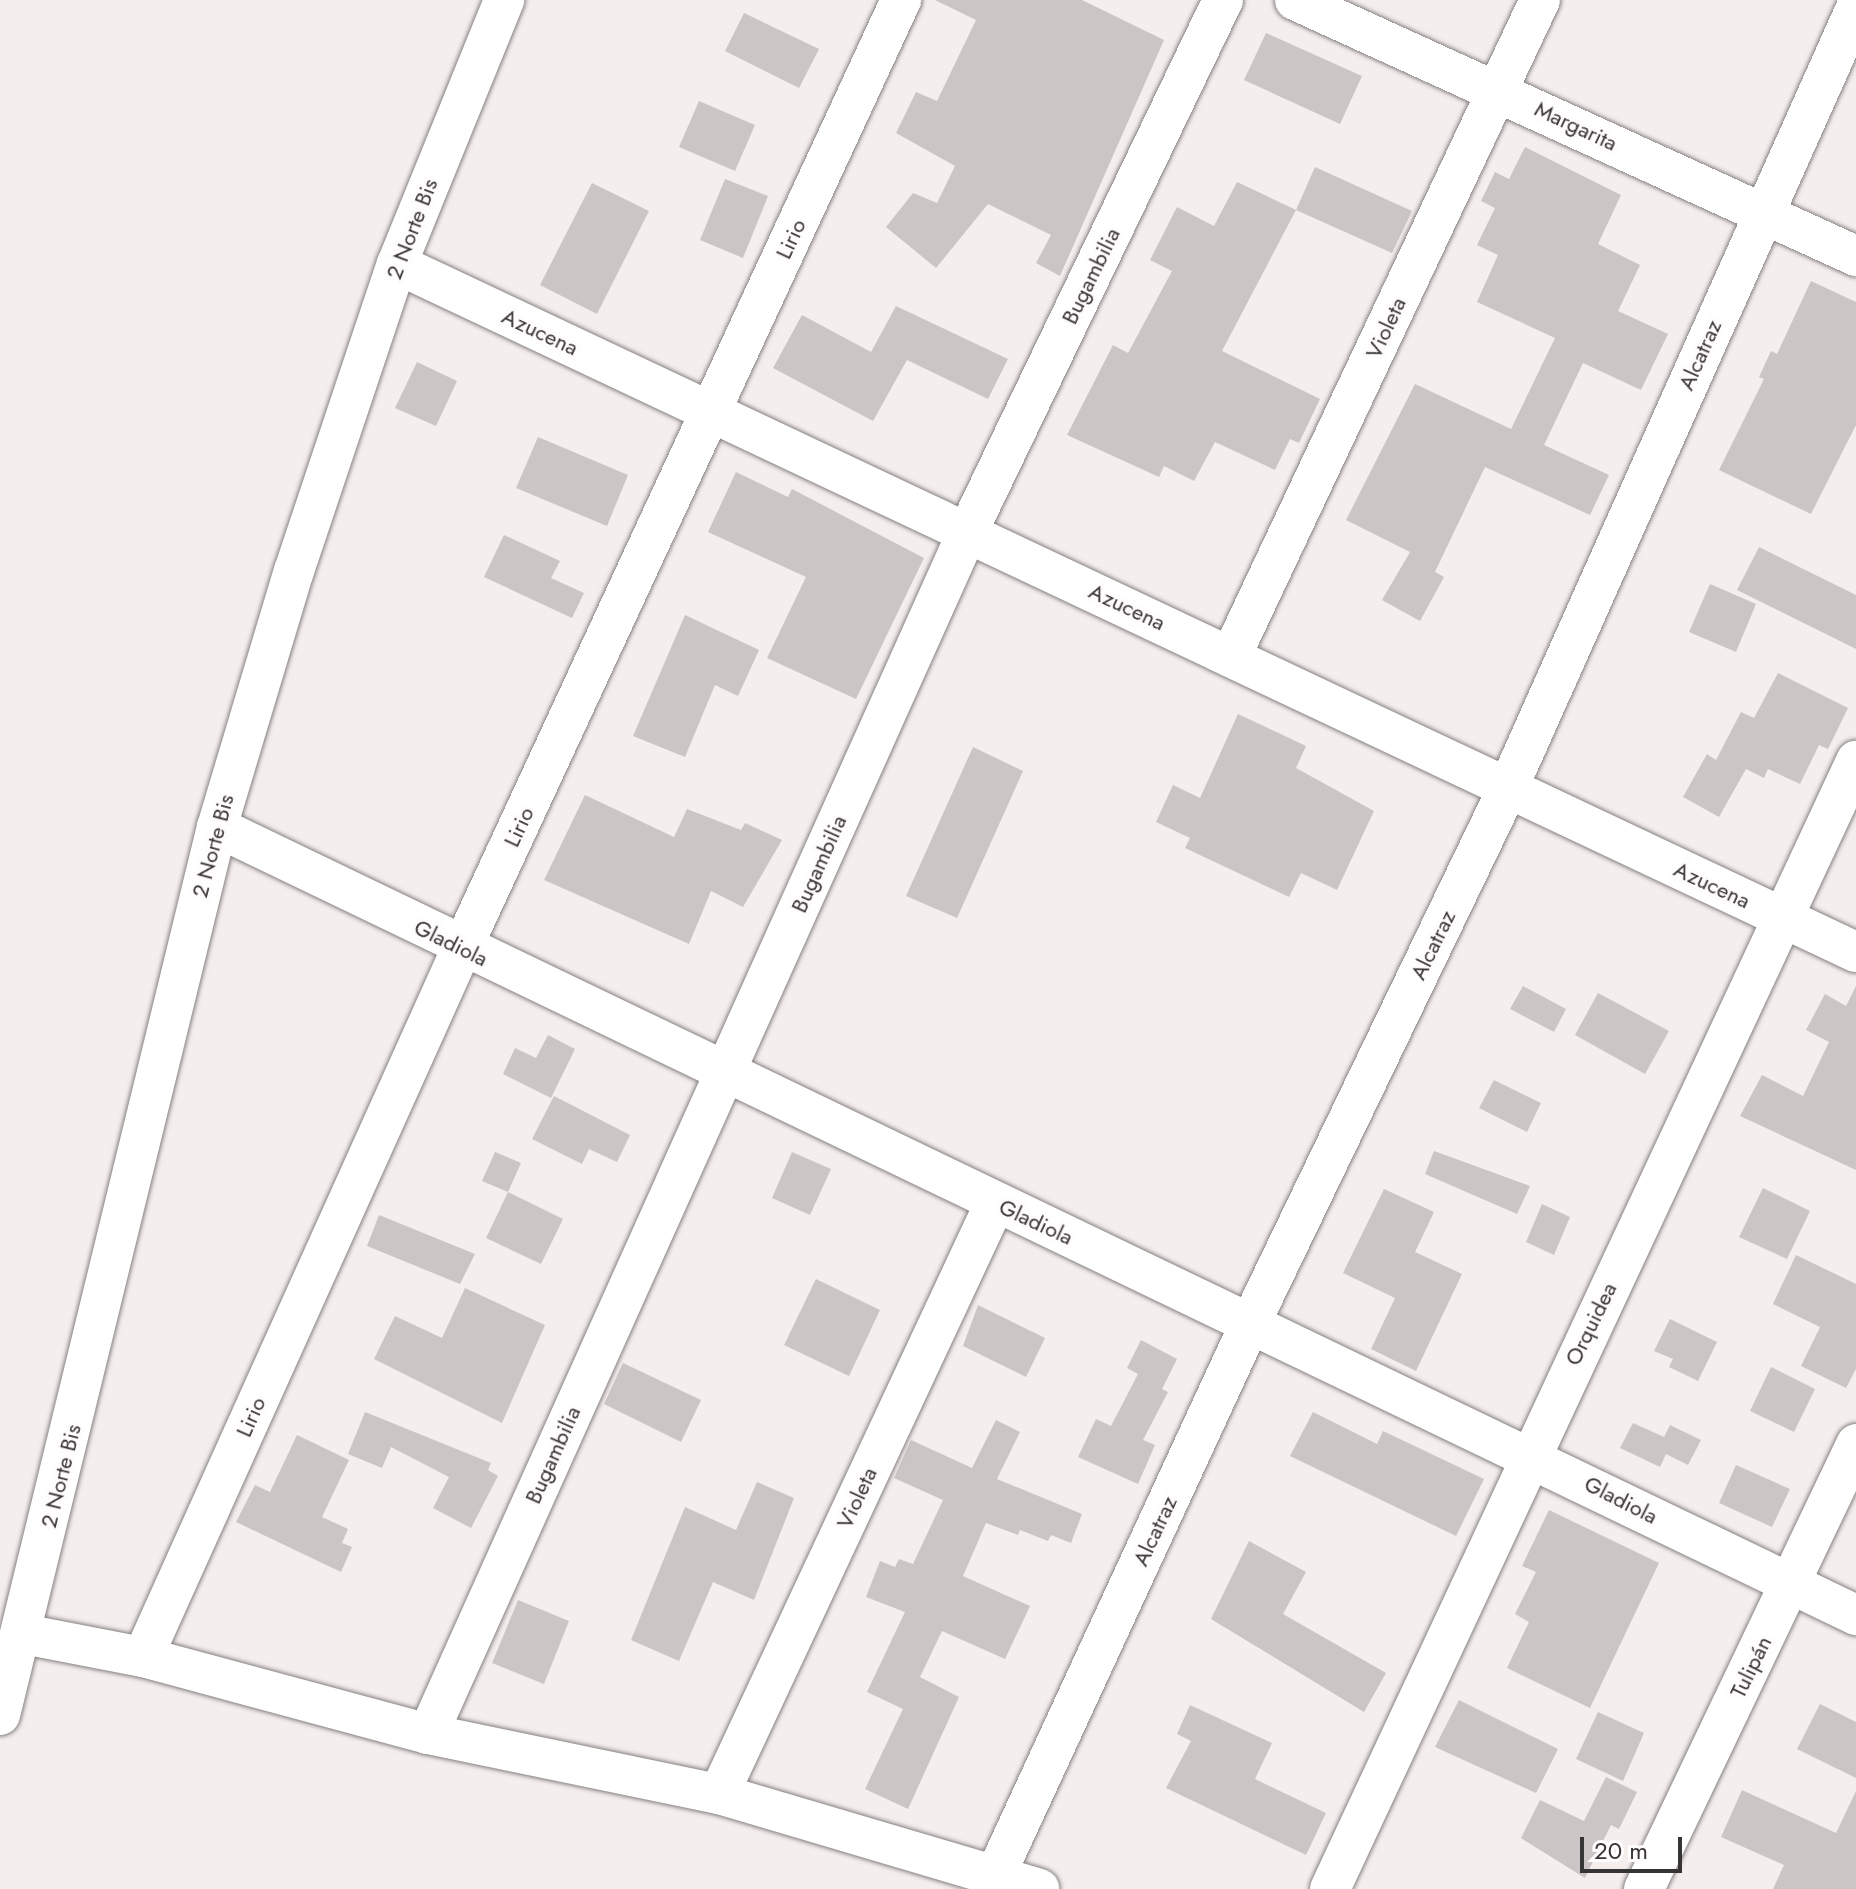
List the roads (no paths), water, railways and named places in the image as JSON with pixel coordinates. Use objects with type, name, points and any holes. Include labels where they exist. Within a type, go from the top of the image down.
[{"type":"street","name":"2 Norte Bis","points":[[0,1715],[23,1634],[217,827],[294,571],[397,264],[504,0]]},
{"type":"street","name":"Lirio","points":[[143,1657],[462,948],[901,0]]},
{"type":"street","name":"Bugambilia","points":[[428,1734],[968,531],[1223,0]]},
{"type":"street","name":"Margarita","points":[[1295,0],[1499,90],[1856,256]]},
{"type":"street","name":"Violeta","points":[[1231,656],[1540,0]]},
{"type":"street","name":"Alcatraz","points":[[995,1876],[1250,1324],[1507,790],[1856,8]]},
{"type":"street","name":"Azucena","points":[[397,264],[1856,952]]},
{"type":"street","name":"Orquidea","points":[[1330,1889],[1529,1454],[1785,920],[1856,761]]},
{"type":"street","name":"Gladiola","points":[[217,827],[724,1074],[1529,1454],[1856,1615]]},
{"type":"street","name":"Violeta","points":[[719,1794],[995,1203]]},
{"type":"street","name":"Tulipán","points":[[1644,1889],[1856,1444]]},
{"type":"street","points":[[23,1634],[143,1657],[428,1734],[719,1794],[1039,1889]]}]
